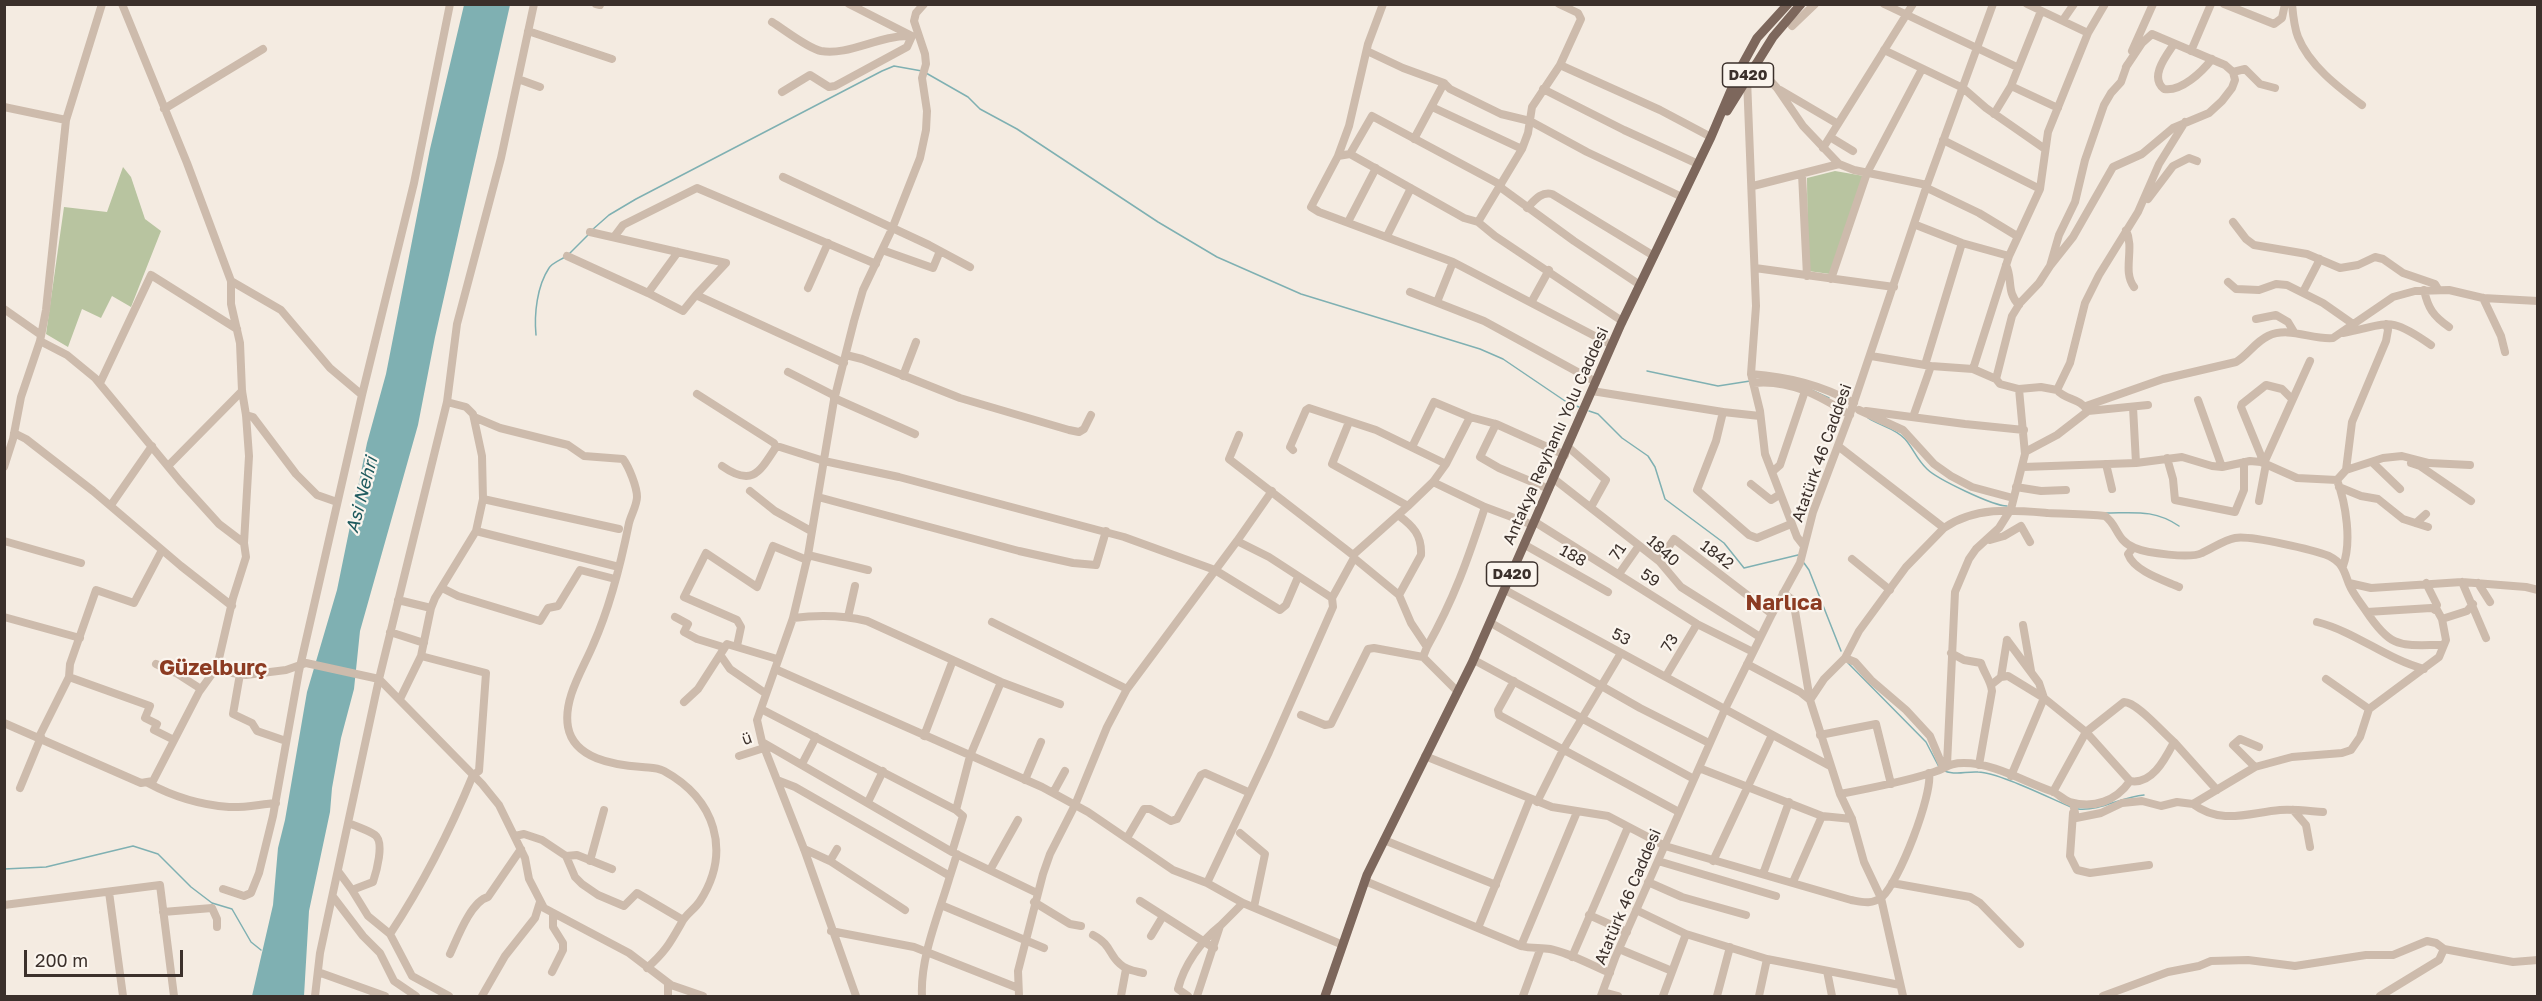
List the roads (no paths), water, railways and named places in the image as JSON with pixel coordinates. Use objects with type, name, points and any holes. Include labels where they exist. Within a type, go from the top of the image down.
[{"type":"main road","name":"D420","points":[[1704,152],[1740,69],[1757,38],[1788,4]]},
{"type":"main road","name":"D420","points":[[1704,152],[1755,64],[1773,37],[1801,4]]},
{"type":"main road","name":"Antakya Reyhanlı Yolu Caddesi","points":[[1325,996],[1365,881],[1474,660],[1612,345],[1704,152]]},
{"type":"street","points":[[4,467],[7,448],[14,433],[21,397],[40,338],[46,310],[66,120],[102,4]]},
{"type":"street","points":[[4,723],[141,783],[153,781],[201,689],[217,667],[246,557],[244,543],[249,456],[237,329],[231,304],[231,281],[187,164],[122,4]]},
{"type":"street","points":[[223,889],[244,896],[251,893],[259,873],[276,802],[286,741],[337,502],[414,183],[450,4]]},
{"type":"street","points":[[315,996],[320,953],[349,823],[375,678],[390,632],[447,402],[457,324],[501,158],[534,4]]},
{"type":"street","points":[[849,4],[916,36]]},
{"type":"street","points":[[1383,4],[1367,51],[1349,126],[1338,156],[1311,207],[1453,262],[1532,301],[1572,326],[1612,345]]},
{"type":"street","points":[[1478,222],[1522,149],[1532,108],[1560,65],[1581,19],[1578,13],[1559,4]]},
{"type":"street","points":[[1791,26],[1815,4]]},
{"type":"street","points":[[1884,4],[2017,67]]},
{"type":"street","points":[[1823,148],[1913,4]]},
{"type":"street","name":"Atatürk 46 Caddesi","points":[[1602,994],[1626,932],[1709,743],[1801,559],[1813,512],[1854,409],[1927,186],[1993,4]]},
{"type":"street","points":[[2063,20],[2074,4]]},
{"type":"street","points":[[1973,369],[2009,256],[2040,189],[2048,132],[2088,33],[2105,4]]},
{"type":"street","points":[[2050,266],[2058,235],[2075,202],[2083,167],[2100,118],[2111,93],[2121,82],[2153,4]]},
{"type":"street","points":[[2192,51],[2211,4]]},
{"type":"street","points":[[2224,4],[2274,24],[2282,18],[2285,4]]},
{"type":"street","points":[[2292,4],[2297,32],[2303,47],[2329,77],[2362,105]]},
{"type":"street","points":[[856,996],[831,931],[804,849],[763,745],[757,720],[793,618],[808,558],[835,397],[863,290],[892,229],[920,158],[926,130],[927,111],[922,78],[926,54],[916,36],[914,21],[922,5]]},
{"type":"street","points":[[2028,5],[2088,33]]},
{"type":"street","points":[[1994,114],[2011,86],[2041,11]]},
{"type":"street","points":[[771,22],[820,51],[846,50],[881,38],[916,36]]},
{"type":"street","points":[[528,31],[612,59]]},
{"type":"street","points":[[1996,379],[2006,334],[2019,305],[2039,283],[2073,237],[2113,167],[2142,154],[2173,128],[2209,113],[2222,101],[2234,83],[2233,72],[2228,67],[2150,35],[2126,67]]},
{"type":"street","points":[[782,92],[810,75],[829,87],[835,86],[907,47],[916,36]]},
{"type":"street","points":[[2174,44],[2158,72],[2158,82],[2163,89],[2171,90],[2179,87],[2199,73],[2212,59]]},
{"type":"street","points":[[164,109],[263,49]]},
{"type":"street","points":[[1884,50],[1963,88],[1994,114],[2045,149]]},
{"type":"street","points":[[1367,51],[1403,68],[1444,83],[1450,89],[1501,114],[1530,121],[1587,152],[1682,197]]},
{"type":"street","points":[[1755,64],[1777,88],[1795,116],[1839,164],[1867,173],[1927,186],[2017,236]]},
{"type":"street","points":[[1560,65],[1660,110],[1711,137]]},
{"type":"street","points":[[1831,279],[1867,173],[1922,69]]},
{"type":"street","points":[[2233,72],[2245,69],[2260,84],[2276,88]]},
{"type":"street","points":[[1747,77],[1756,306],[1751,374],[1765,454],[1791,524],[1804,546]]},
{"type":"street","points":[[518,80],[540,87]]},
{"type":"street","points":[[1414,139],[1444,83]]},
{"type":"street","points":[[2011,86],[2058,108]]},
{"type":"street","points":[[1543,88],[1624,130],[1698,164]]},
{"type":"street","points":[[1777,88],[1838,124]]},
{"type":"street","points":[[4,107],[66,120]]},
{"type":"street","points":[[1432,107],[1522,149]]},
{"type":"street","points":[[1350,154],[1372,116],[1500,186],[1527,208],[1640,285]]},
{"type":"street","points":[[2138,212],[2154,174],[2185,122]]},
{"type":"street","points":[[1830,137],[1853,150]]},
{"type":"street","points":[[1943,140],[2040,189]]},
{"type":"street","points":[[1338,156],[1350,154],[1464,218],[1478,222],[1495,236],[1623,321]]},
{"type":"street","points":[[2057,390],[2076,345],[2085,303],[2126,230],[2175,163],[2189,158],[2197,162]]},
{"type":"street","points":[[1753,186],[1839,164]]},
{"type":"street","points":[[1348,222],[1376,168]]},
{"type":"street","points":[[1802,174],[1807,276]]},
{"type":"street","points":[[783,177],[970,267]]},
{"type":"street","points":[[614,237],[623,225],[697,188],[876,264]]},
{"type":"street","points":[[1387,236],[1411,188]]},
{"type":"street","points":[[1527,208],[1541,195],[1552,194],[1654,256]]},
{"type":"street","points":[[2233,222],[2246,239],[2254,245],[2307,254],[2340,268],[2347,268],[2375,257],[2383,259],[2403,273],[2435,284],[2438,289]]},
{"type":"street","points":[[1916,225],[1962,243],[2009,256]]},
{"type":"street","points":[[2126,230],[2130,243],[2128,275],[2134,288]]},
{"type":"street","points":[[567,256],[683,311],[726,263],[590,232]]},
{"type":"street","points":[[808,288],[828,243]]},
{"type":"street","points":[[1913,417],[1962,243]]},
{"type":"street","points":[[882,250],[933,268],[940,251]]},
{"type":"street","points":[[648,293],[678,252]]},
{"type":"street","points":[[2303,292],[2320,259]]},
{"type":"street","points":[[1437,302],[1453,262]]},
{"type":"street","points":[[2006,265],[2010,294],[2019,305]]},
{"type":"street","points":[[1755,268],[1894,287]]},
{"type":"street","points":[[1532,301],[1549,270]]},
{"type":"street","points":[[100,383],[151,275],[237,329]]},
{"type":"street","points":[[231,281],[281,310],[330,368],[362,395]]},
{"type":"street","points":[[2228,282],[2236,289],[2259,290],[2276,284],[2287,285],[2303,292],[2353,324]]},
{"type":"street","points":[[2025,452],[2057,435],[2087,409],[2163,379],[2236,362],[2245,357],[2267,336],[2294,332],[2323,339],[2333,338],[2393,297],[2438,289],[2483,297],[2538,301]]},
{"type":"street","points":[[2424,290],[2429,309],[2436,318],[2449,327]]},
{"type":"street","points":[[1410,292],[1484,321],[1594,386],[1723,412],[1760,416]]},
{"type":"street","points":[[696,295],[845,359],[862,359],[960,398],[1079,432],[1084,429],[1091,415]]},
{"type":"street","points":[[2483,297],[2501,336],[2505,352]]},
{"type":"street","points":[[4,309],[40,338],[67,355],[100,383],[219,524],[244,543]]},
{"type":"street","points":[[2256,319],[2276,315],[2288,322],[2294,332]]},
{"type":"street","points":[[2341,333],[2386,324],[2408,329],[2431,345]]},
{"type":"street","points":[[2343,566],[2347,542],[2338,484],[2346,470],[2352,422],[2386,340],[2388,330],[2386,324]]},
{"type":"street","points":[[903,376],[916,342]]},
{"type":"street","points":[[1871,356],[1973,369],[1996,379],[2000,384],[2019,389],[2041,387],[2057,390],[2060,394],[2076,399],[2087,409],[2148,405]]},
{"type":"street","points":[[2259,501],[2265,463],[2310,361]]},
{"type":"street","points":[[788,372],[835,397],[915,434]]},
{"type":"street","points":[[1751,374],[1795,379],[1829,390],[1854,409],[2024,430]]},
{"type":"street","points":[[1753,383],[1785,384],[1903,430],[1934,464],[1951,476],[1972,486],[2013,498]]},
{"type":"street","points":[[2265,463],[2242,404],[2266,385],[2282,388],[2292,399]]},
{"type":"street","points":[[1943,767],[1955,592],[1969,559],[1976,549],[1999,528],[2011,509],[2025,452],[2019,389]]},
{"type":"street","points":[[168,466],[242,391]]},
{"type":"street","points":[[1772,472],[1779,465],[1805,391]]},
{"type":"street","points":[[697,394],[774,443],[776,447],[1106,531],[1215,570],[1280,610],[1286,605],[1298,577]]},
{"type":"street","points":[[2198,400],[2222,467]]},
{"type":"street","points":[[400,699],[422,656],[431,608],[476,531],[483,499],[482,456],[474,417],[466,407],[447,402]]},
{"type":"street","points":[[1412,447],[1434,402],[1566,451],[1606,480],[1591,507]]},
{"type":"street","points":[[2133,407],[2136,463]]},
{"type":"street","points":[[1293,450],[1290,447],[1306,410],[1309,408],[1376,430],[1446,464]]},
{"type":"street","points":[[1723,412],[1697,490],[1749,535],[1757,538],[1791,524]]},
{"type":"street","points":[[246,415],[254,417],[296,474],[317,495],[337,502]]},
{"type":"street","points":[[474,417],[500,428],[568,445],[584,456],[623,459],[637,496],[619,567],[594,642],[568,709],[568,724],[571,737],[589,755],[617,764],[656,767],[687,788],[701,803],[713,825],[717,850],[711,878],[700,901],[683,920],[666,951],[646,968]]},
{"type":"street","points":[[1207,882],[1323,631],[1333,607],[1332,598],[1354,557],[1433,482],[1446,464],[1470,417]]},
{"type":"street","points":[[1349,422],[1332,464],[1408,506]]},
{"type":"street","points":[[1496,424],[1480,457],[1499,468],[1549,489]]},
{"type":"street","points":[[14,433],[33,443],[232,606]]},
{"type":"street","points":[[1239,435],[1229,459],[1272,491],[1399,595],[1411,623],[1427,647]]},
{"type":"street","points":[[111,505],[152,446]]},
{"type":"street","points":[[1838,446],[1944,528]]},
{"type":"street","points":[[722,466],[733,474],[753,476],[758,474],[776,447]]},
{"type":"street","points":[[2346,470],[2383,458],[2402,456],[2429,463],[2470,465]]},
{"type":"street","points":[[2402,456],[2471,501]]},
{"type":"street","points":[[2023,467],[2136,463],[2182,457],[2222,467],[2244,462],[2265,463],[2297,478],[2338,484],[2361,496],[2378,499],[2403,519],[2428,527]]},
{"type":"street","points":[[2167,458],[2174,479],[2175,500],[2235,512],[2244,490],[2244,462]]},
{"type":"street","points":[[2373,463],[2400,489]]},
{"type":"street","points":[[2106,464],[2112,489]]},
{"type":"street","name":"1840","points":[[1554,479],[1638,547],[1659,561],[1681,587],[1760,637]]},
{"type":"street","name":"59","points":[[1433,482],[1485,507],[1534,523],[1697,624],[1753,652]]},
{"type":"street","points":[[1751,484],[1771,500],[1779,495]]},
{"type":"street","points":[[2016,487],[2041,491],[2066,490]]},
{"type":"street","points":[[750,491],[775,511],[811,531]]},
{"type":"street","points":[[1021,994],[1018,971],[1034,902],[1050,854],[1075,805],[1107,727],[1127,689],[1272,491]]},
{"type":"street","points":[[818,497],[976,540],[1073,563],[1096,565],[1106,531]]},
{"type":"street","points":[[483,499],[619,529]]},
{"type":"street","points":[[1423,657],[1449,608],[1485,507]]},
{"type":"street","points":[[1810,700],[1824,679],[1845,658],[1859,631],[1906,567],[1944,528],[1960,518],[2011,509],[2105,516],[2114,524],[2117,535],[2133,548],[2190,556],[2201,554],[2238,537],[2321,553],[2337,560],[2343,566],[2349,583],[2380,632],[2393,642],[2403,645],[2443,645]]},
{"type":"street","points":[[2416,523],[2426,514]]},
{"type":"street","points":[[1398,515],[1418,534],[1421,549],[1421,555],[1399,595]]},
{"type":"street","points":[[1988,540],[2004,536],[2021,526],[2030,542]]},
{"type":"street","points":[[476,531],[619,567]]},
{"type":"street","name":"1842","points":[[1659,561],[1674,539],[1772,614]]},
{"type":"street","points":[[4,541],[81,563]]},
{"type":"street","points":[[1237,541],[1269,557],[1332,598]]},
{"type":"street","name":"188","points":[[1525,545],[1608,592]]},
{"type":"street","points":[[736,646],[741,627],[737,620],[684,597],[706,553],[757,586],[773,546],[808,558],[868,570]]},
{"type":"street","name":"71","points":[[1619,574],[1638,547]]},
{"type":"street","points":[[2133,548],[2128,554],[2130,558],[2146,572],[2179,587]]},
{"type":"street","points":[[20,788],[40,737],[69,676],[70,664],[96,590],[134,603],[162,550]]},
{"type":"street","points":[[1852,559],[1890,590]]},
{"type":"street","points":[[442,588],[458,596],[540,621],[548,608],[558,606],[580,570],[615,579]]},
{"type":"street","points":[[2349,583],[2371,588],[2462,582],[2538,590]]},
{"type":"street","points":[[2462,582],[2486,638]]},
{"type":"street","points":[[2426,583],[2437,605],[2435,610]]},
{"type":"street","points":[[2478,583],[2490,602]]},
{"type":"street","points":[[848,617],[855,586]]},
{"type":"street","name":"53","points":[[1505,590],[1830,766]]},
{"type":"street","points":[[1784,593],[1794,605],[1810,700],[1820,735],[1840,794],[1852,819],[1864,862],[1881,898],[1903,996]]},
{"type":"street","points":[[398,600],[431,608]]},
{"type":"street","points":[[2442,619],[2467,611],[2473,604]]},
{"type":"street","points":[[2193,804],[2255,767],[2292,757],[2342,753],[2351,750],[2360,737],[2369,709],[2439,657],[2446,640],[2442,619],[2435,610],[2425,607],[2367,612]]},
{"type":"street","points":[[793,618],[815,615],[848,617],[879,625],[1001,682],[1060,704]]},
{"type":"street","points":[[4,617],[80,638]]},
{"type":"street","points":[[675,617],[688,624],[684,632],[697,639],[723,646],[727,644],[736,646],[777,659]]},
{"type":"street","points":[[992,622],[1127,689]]},
{"type":"street","points":[[2317,622],[2358,637],[2404,664],[2424,669]]},
{"type":"street","points":[[1491,623],[1709,743]]},
{"type":"street","name":"73","points":[[1666,676],[1697,624]]},
{"type":"street","points":[[2023,625],[2031,673]]},
{"type":"street","points":[[390,632],[424,643]]},
{"type":"street","points":[[2001,677],[2007,640],[2039,683],[2044,698],[2011,776]]},
{"type":"street","points":[[684,702],[698,689],[721,656],[723,646]]},
{"type":"street","points":[[1301,715],[1325,725],[1331,724],[1368,649],[1374,648],[1423,657],[1435,672],[1458,692]]},
{"type":"street","points":[[1478,928],[1534,800],[1621,652]]},
{"type":"street","points":[[1951,653],[1964,660],[1981,663],[1985,678],[1991,686]]},
{"type":"street","points":[[390,934],[406,911],[451,828],[473,775],[479,771],[482,760],[482,717],[486,673],[422,656]]},
{"type":"street","points":[[721,656],[730,669],[765,693]]},
{"type":"street","points":[[1845,658],[1855,662],[1930,736],[1943,767]]},
{"type":"street","points":[[924,736],[953,660]]},
{"type":"street","points":[[1474,660],[1694,779]]},
{"type":"street","points":[[156,664],[176,673],[201,689]]},
{"type":"street","points":[[217,667],[240,674],[270,672],[304,664],[375,678],[400,699],[499,805],[525,858],[529,879],[544,908],[629,953],[668,983],[703,996]]},
{"type":"street","points":[[1747,664],[1800,692],[1810,700]]},
{"type":"street","points":[[775,669],[1053,793],[1127,838],[1173,870],[1207,882],[1243,903],[1343,945]]},
{"type":"street","points":[[240,674],[233,714],[252,723],[258,731],[286,741]]},
{"type":"street","points":[[69,676],[150,706],[145,718],[157,724],[154,730],[174,740]]},
{"type":"street","points":[[1979,765],[1991,686],[2001,677],[2008,676],[2044,698],[2086,732],[2130,781]]},
{"type":"street","points":[[2326,679],[2369,709]]},
{"type":"street","points":[[1514,681],[1498,710],[1499,715],[1679,812]]},
{"type":"street","points":[[956,810],[970,756],[1001,682]]},
{"type":"street","points":[[2054,792],[2086,732],[2121,704],[2127,702],[2174,742],[2217,790]]},
{"type":"street","points":[[761,709],[883,771],[963,816],[950,876],[928,952],[922,996]]},
{"type":"street","points":[[1820,735],[1876,724],[1891,784]]},
{"type":"street","points":[[1713,861],[1746,786],[1772,735]]},
{"type":"street","points":[[802,764],[816,737]]},
{"type":"street","points":[[2255,767],[2233,745],[2240,739],[2259,747]]},
{"type":"street","points":[[1025,780],[1041,742]]},
{"type":"street","points":[[2073,806],[2096,805],[2116,796],[2130,781],[2146,779],[2174,742]]},
{"type":"street","points":[[763,745],[802,764],[955,853],[1037,893]]},
{"type":"street","name":"ü","points":[[739,756],[763,745]]},
{"type":"street","points":[[1425,756],[1534,800],[1577,812],[1608,816],[1665,846],[1851,900],[1871,903],[1881,898],[1892,883],[1923,813],[1931,781],[1929,773]]},
{"type":"street","points":[[1840,794],[1891,784],[1943,767],[1979,765],[2054,792],[2073,806],[2076,818],[2101,813],[2122,803],[2142,801],[2161,806],[2177,802],[2193,804],[2204,812],[2220,816],[2293,810],[2323,812]]},
{"type":"street","points":[[1699,768],[1822,816],[1852,819]]},
{"type":"street","points":[[868,802],[883,771]]},
{"type":"street","points":[[1053,793],[1065,771]]},
{"type":"street","points":[[1127,838],[1144,809],[1150,809],[1168,820],[1177,819],[1201,775],[1205,773],[1248,792]]},
{"type":"street","points":[[777,780],[795,787],[950,876]]},
{"type":"street","points":[[148,783],[163,791],[197,801],[230,807],[276,802]]},
{"type":"street","points":[[1763,874],[1789,802]]},
{"type":"street","points":[[2073,806],[2070,856],[2077,870],[2090,873],[2149,865]]},
{"type":"street","points":[[590,861],[604,810]]},
{"type":"street","points":[[2293,810],[2306,825],[2310,847]]},
{"type":"street","points":[[1521,946],[1577,812]]},
{"type":"street","points":[[1793,882],[1822,816]]},
{"type":"street","points":[[990,870],[1018,820]]},
{"type":"street","points":[[349,823],[376,836],[379,840],[377,872],[373,882],[352,890]]},
{"type":"street","points":[[1572,957],[1628,827]]},
{"type":"street","points":[[1240,833],[1265,854],[1254,907]]},
{"type":"street","points":[[515,836],[524,834],[535,836],[566,856],[575,877],[597,895],[624,906],[637,893],[683,920]]},
{"type":"street","points":[[1384,840],[1496,885]]},
{"type":"street","points":[[450,954],[474,907],[482,898],[488,897],[521,849]]},
{"type":"street","points":[[804,849],[830,861],[905,910]]},
{"type":"street","points":[[830,861],[837,849]]},
{"type":"street","points":[[566,856],[577,855],[612,869]]},
{"type":"street","points":[[1658,861],[1776,896]]},
{"type":"street","points":[[338,871],[368,916],[390,934],[412,976],[449,996]]},
{"type":"street","points":[[1365,881],[1521,946],[1540,950],[1546,948],[1610,973]]},
{"type":"street","points":[[1648,882],[1682,897],[1746,915]]},
{"type":"street","points":[[1892,883],[1970,897],[1980,903],[2020,944]]},
{"type":"street","points":[[4,905],[160,885],[174,996]]},
{"type":"street","points":[[109,892],[123,996]]},
{"type":"street","points":[[334,898],[363,936],[380,953],[394,981],[416,996]]},
{"type":"street","points":[[1140,901],[1214,948]]},
{"type":"street","points":[[482,996],[506,956],[535,918],[540,902]]},
{"type":"street","points":[[1034,902],[1070,924],[1081,926]]},
{"type":"street","points":[[1188,996],[1181,993],[1179,986],[1188,964],[1204,941],[1243,903]]},
{"type":"street","points":[[941,905],[1044,948]]},
{"type":"street","points":[[163,912],[212,908],[217,919],[217,927]]},
{"type":"street","points":[[1636,910],[1686,933],[1767,959],[1900,985]]},
{"type":"street","points":[[552,972],[563,943],[554,927],[553,913]]},
{"type":"street","points":[[1589,915],[1626,932]]},
{"type":"street","points":[[1151,936],[1163,916]]},
{"type":"street","points":[[1197,996],[1220,926]]},
{"type":"street","points":[[831,931],[914,947],[1021,994]]},
{"type":"street","points":[[1663,996],[1686,933]]},
{"type":"street","points":[[1093,935],[1109,947],[1119,963],[1126,969],[1143,973]]},
{"type":"street","points":[[2103,996],[2168,972],[2199,966],[2211,961],[2248,960],[2295,966],[2366,955],[2394,955],[2427,941],[2436,943],[2444,949],[2513,962],[2538,960]]},
{"type":"street","points":[[1716,996],[1731,947]]},
{"type":"street","points":[[1619,949],[1672,971]]},
{"type":"street","points":[[2380,996],[2439,960],[2444,949]]},
{"type":"street","points":[[1523,996],[1540,950]]},
{"type":"street","points":[[1759,996],[1767,959]]},
{"type":"street","points":[[1121,996],[1126,969]]},
{"type":"street","points":[[1827,971],[1832,996]]},
{"type":"street","points":[[318,972],[385,996]]},
{"type":"street","points":[[668,983],[668,996]]},
{"type":"street","points":[[1602,994],[1618,996]]},
{"type":"water","name":"Asi Nehri","points":[[464,5],[510,5],[435,337],[418,425],[360,631],[354,689],[341,738],[330,812],[309,911],[304,996],[252,996],[273,905],[278,848],[307,692],[337,590],[367,443],[386,374],[430,149]]},
{"type":"waterway","points":[[592,230],[609,215],[636,199],[882,71],[894,66],[922,71]]},
{"type":"waterway","points":[[926,73],[968,97],[980,109],[1017,129],[1158,222],[1217,257],[1301,294],[1480,349],[1503,359],[1568,403],[1579,407]]},
{"type":"waterway","points":[[569,254],[589,234]]},
{"type":"waterway","points":[[536,335],[536,309],[542,283],[550,266],[565,257]]},
{"type":"waterway","points":[[1647,371],[1718,386],[1750,381]]},
{"type":"waterway","points":[[1809,389],[1829,398]]},
{"type":"waterway","points":[[1589,411],[1598,414],[1622,438],[1648,456],[1655,467],[1665,499],[1724,543],[1744,568],[1798,555]]},
{"type":"waterway","points":[[1868,418],[1901,435],[1918,458],[1933,473],[1978,497],[2007,506]]},
{"type":"waterway","points":[[2105,513],[2152,514],[2179,526]]},
{"type":"waterway","points":[[1804,563],[1809,570],[1841,651]]},
{"type":"waterway","points":[[1848,663],[1926,742],[1939,767]]},
{"type":"waterway","points":[[1945,771],[1987,773],[2024,786],[2071,807]]},
{"type":"waterway","points":[[2078,809],[2095,808],[2144,795]]},
{"type":"waterway","points":[[4,869],[46,867],[133,846],[158,854],[191,887],[212,903],[232,909],[251,942],[261,950]]},
{"type":"district","name":"Narlıca","points":[[1784,603]]},
{"type":"district","name":"Güzelburç","points":[[213,668]]}]
